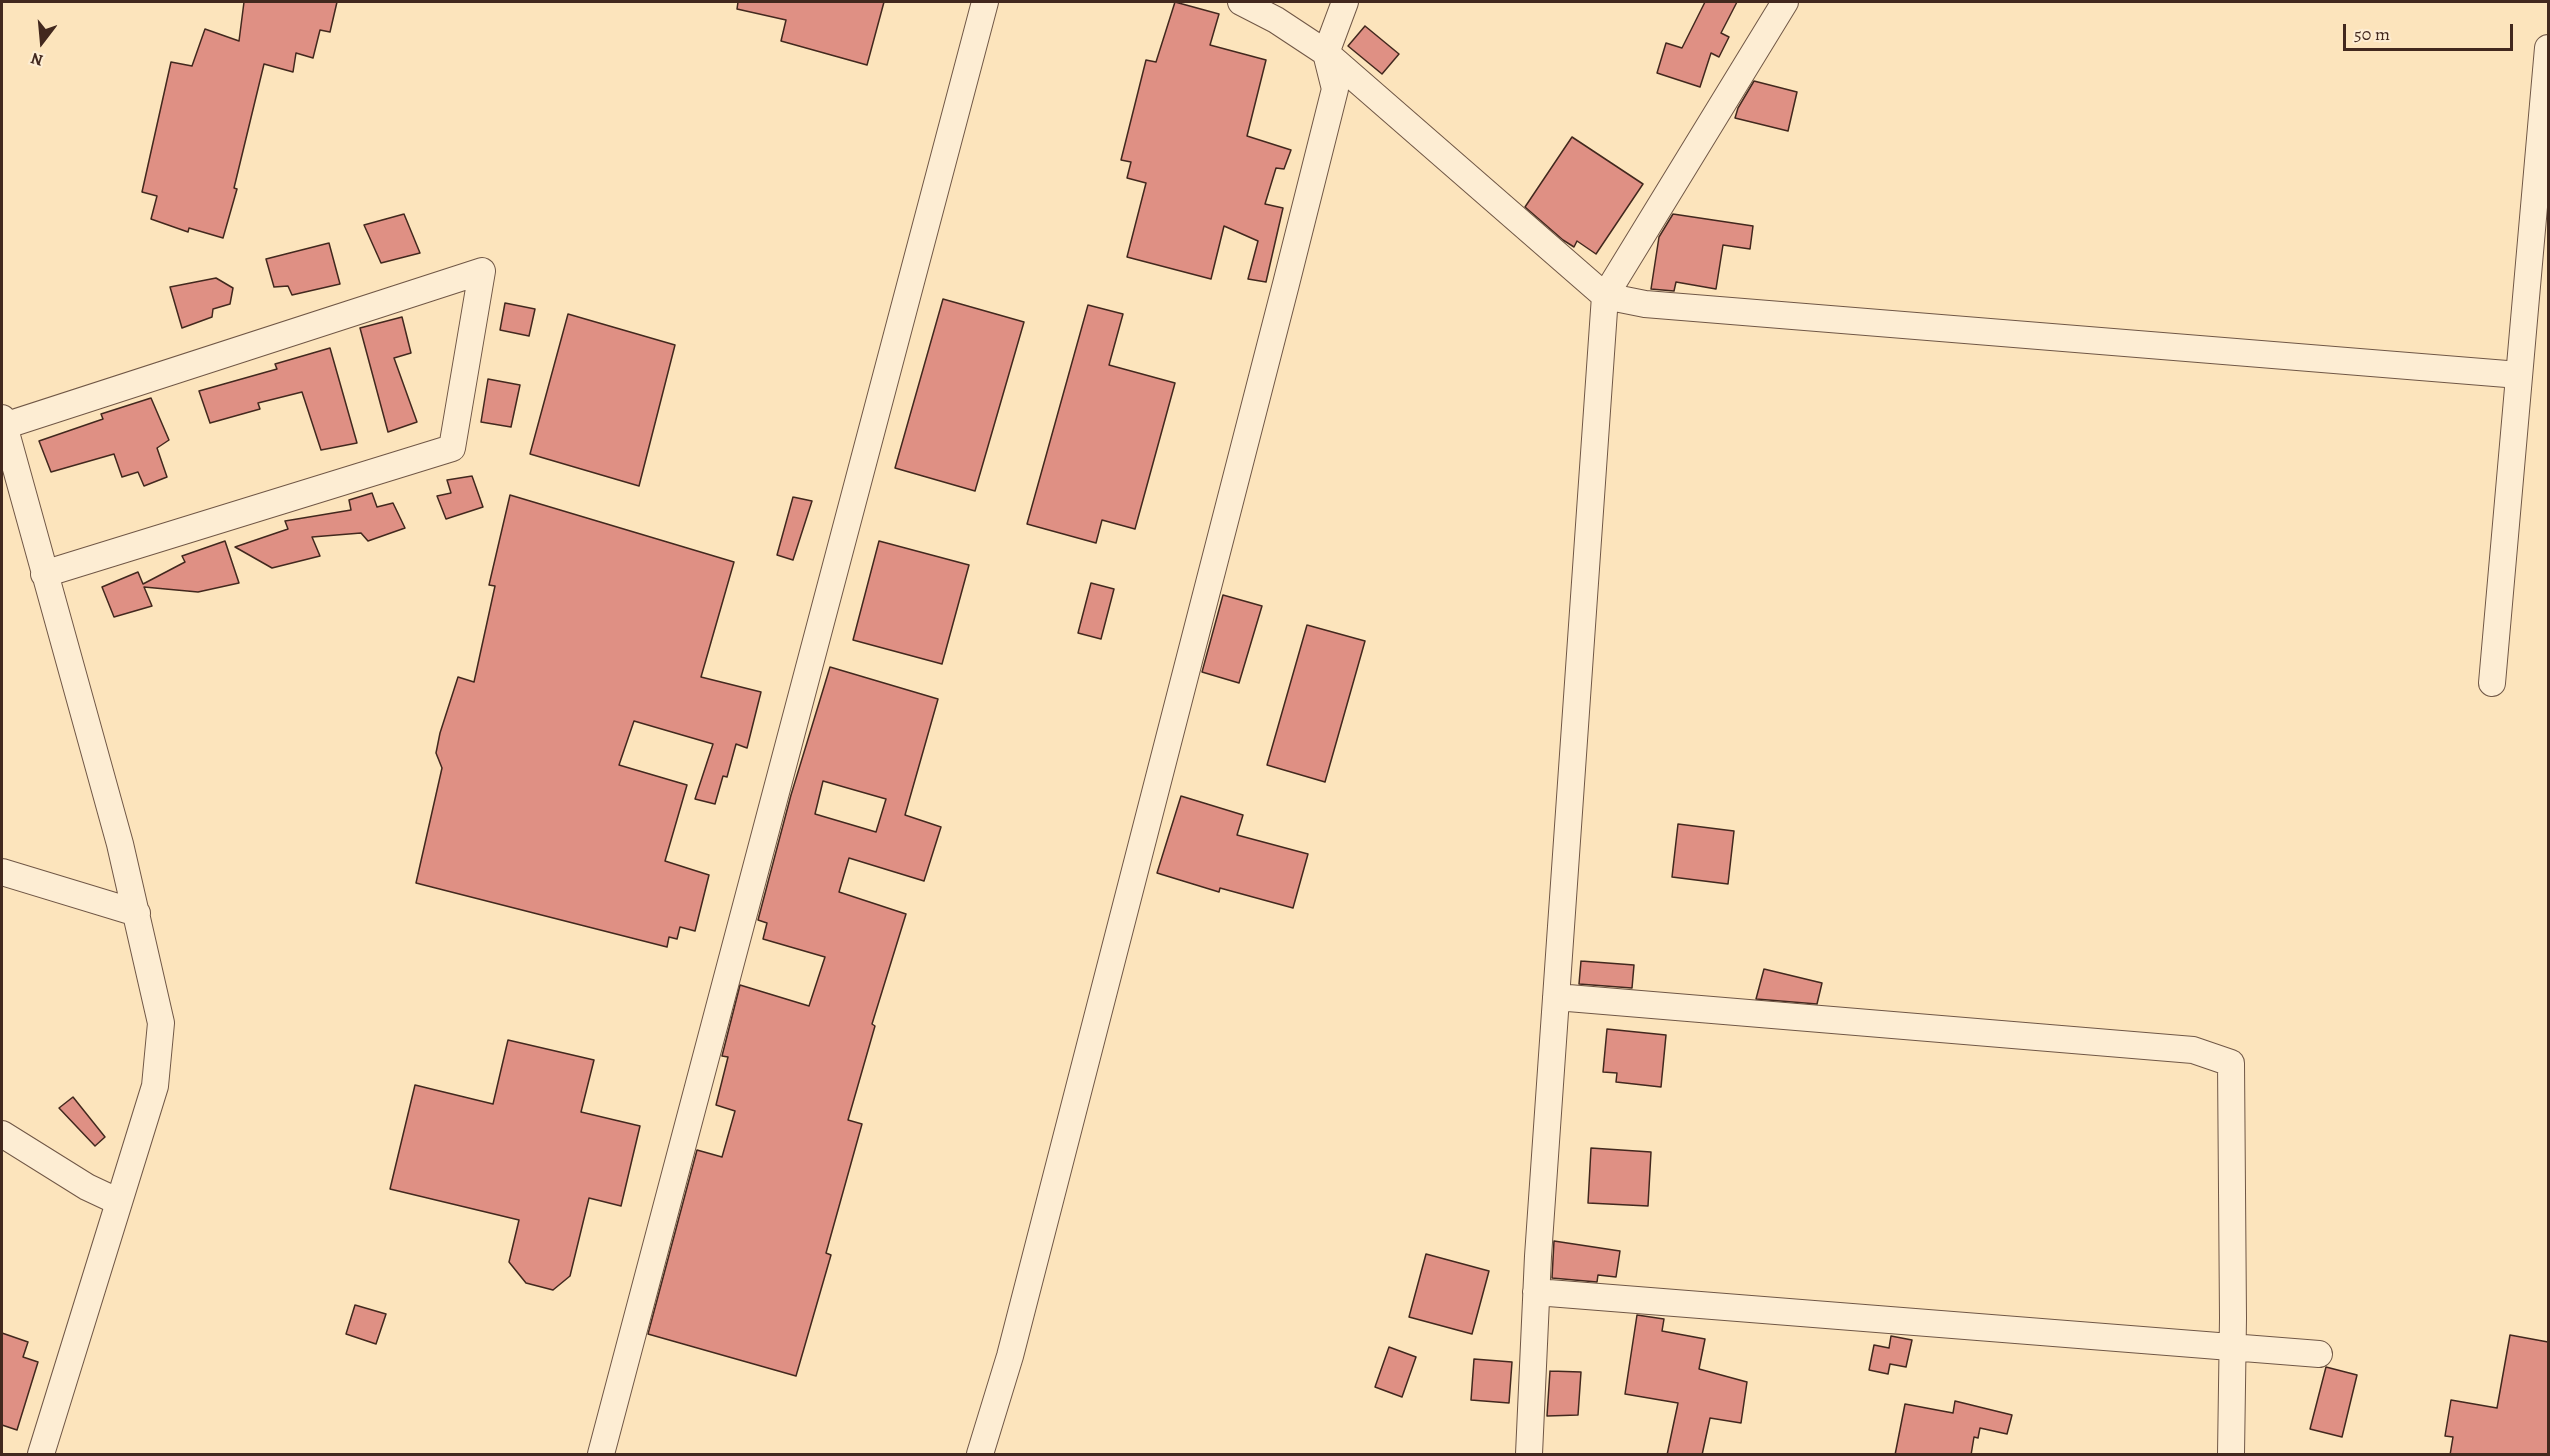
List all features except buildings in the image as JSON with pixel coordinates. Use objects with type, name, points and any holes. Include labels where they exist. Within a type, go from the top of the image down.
[{"type":"street","points":[[601,1455],[985,2]]},
{"type":"street","points":[[1241,2],[1276,20],[1326,53],[1605,296],[1645,304],[2519,375]]},
{"type":"street","points":[[980,1455],[1010,1356],[1335,89],[1326,53],[1345,2]]},
{"type":"street","points":[[1528,1455],[1536,1292],[1605,296],[1785,2]]},
{"type":"street","points":[[2492,683],[2548,48]]},
{"type":"street","points":[[41,1455],[154,1086],[161,1023],[137,913],[44,574],[3,422],[482,271],[452,448],[44,574]]},
{"type":"street","points":[[2,873],[137,913]]},
{"type":"street","points":[[1556,997],[2193,1050],[2231,1063],[2233,1348],[2231,1455]]},
{"type":"street","points":[[2,1134],[87,1187],[119,1202]]},
{"type":"street","points":[[1536,1292],[2319,1354]]}]
